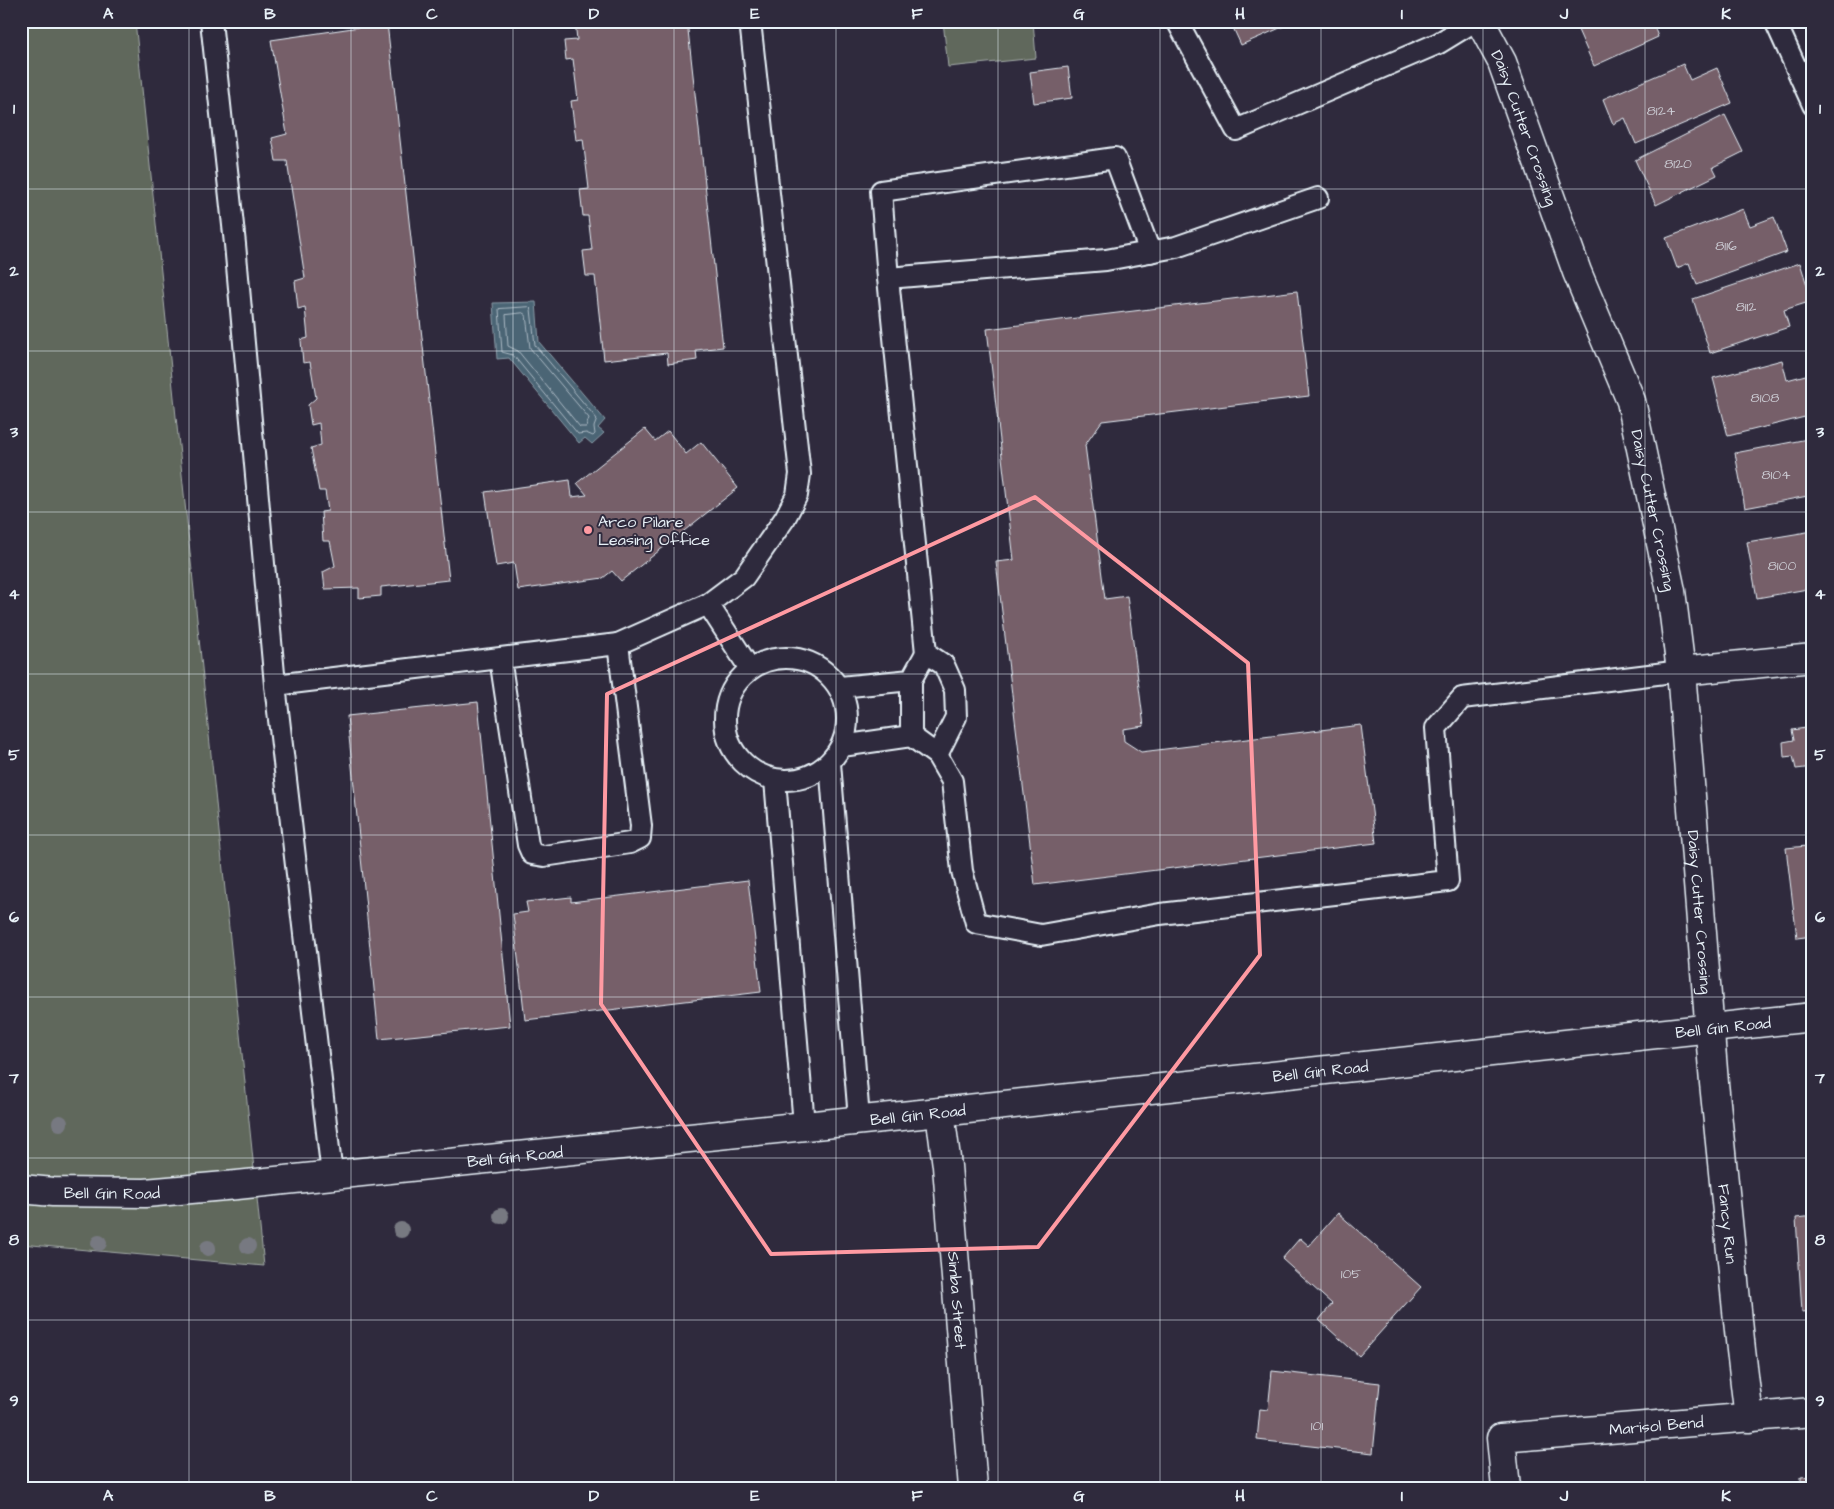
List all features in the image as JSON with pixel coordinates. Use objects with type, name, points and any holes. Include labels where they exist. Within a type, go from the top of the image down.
[{"type":"street","name":"Daisy Cutter Crossing","points":[[1480,21],[1502,62],[1577,272],[1631,400],[1671,591],[1681,671],[1710,1029]]},
{"type":"street","points":[[1681,671],[1813,658]]},
{"type":"street","name":"Bell Gin Road","points":[[21,1189],[53,1192],[145,1193],[940,1112],[1813,1017]]},
{"type":"street","name":"Fancy Run","points":[[1710,1029],[1749,1418]]},
{"type":"street","name":"Simba Street","points":[[940,1112],[947,1166],[973,1488]]},
{"type":"street","name":"Marisol Bend","points":[[1506,1488],[1501,1438],[1813,1412]]},
{"type":"lane","points":[[211,21],[236,254],[275,685],[332,1175]]},
{"type":"lane","points":[[275,685],[618,644],[708,604],[744,577],[785,518],[797,495],[800,474],[750,21]]},
{"type":"lane","points":[[1177,21],[1236,130],[1439,43],[1475,21]]},
{"type":"lane","points":[[1775,21],[1813,105]]},
{"type":"lane","points":[[911,736],[911,680],[926,654],[888,278],[882,192],[1115,158],[1150,252]]},
{"type":"lane","points":[[888,278],[1106,260],[1150,252],[1176,247],[1318,198]]},
{"type":"lane","points":[[708,604],[750,669]]},
{"type":"lane","points":[[500,658],[528,845],[532,854],[544,856],[630,843],[640,838],[641,826],[618,644]]},
{"type":"lane","points":[[926,654],[944,665],[956,690],[956,717],[937,755]]},
{"type":"lane","points":[[788,657],[809,661],[826,671],[840,687],[847,706],[848,726],[842,746],[830,763],[814,774],[794,780],[775,780],[756,773],[740,760],[729,742],[725,722],[727,702],[736,684],[750,669],[768,660],[788,657]]},
{"type":"lane","points":[[842,746],[911,736],[937,755],[952,781],[962,871],[976,923],[1041,935],[1160,914],[1448,881],[1436,728],[1462,698],[1681,671]]},
{"type":"lane","points":[[840,687],[911,680]]},
{"type":"lane","points":[[830,763],[858,1119]]},
{"type":"lane","points":[[775,780],[804,1125]]},
{"type":"highlighted area","points":[[1035,497],[1248,663],[1260,955],[1038,1247],[771,1254],[601,1004],[607,694]]},
{"type":"green space","points":[[21,21],[135,21],[264,1266],[21,1244]]},
{"type":"green space","points":[[943,21],[1033,21],[1036,58],[948,67]]},
{"type":"water","points":[[536,302],[539,342],[605,420],[598,428],[604,433],[592,444],[585,438],[579,443],[509,358],[497,359],[493,303]]},
{"type":"building","points":[[575,21],[687,21],[723,347],[696,350],[697,360],[668,364],[667,353],[604,360],[595,276],[586,276],[583,251],[592,250],[588,216],[583,216],[580,190],[589,189],[583,139],[576,140],[571,101],[578,100],[573,59],[566,60],[564,41],[577,40]]},
{"type":"building","points":[[1230,21],[1296,21],[1241,45]]},
{"type":"building","points":[[1574,21],[1664,21],[1654,26],[1658,37],[1594,66]]},
{"type":"building","points":[[387,23],[449,580],[381,587],[381,596],[359,598],[359,588],[325,589],[323,572],[335,566],[330,541],[323,541],[321,512],[328,511],[325,491],[319,491],[311,448],[321,445],[319,423],[311,425],[308,405],[316,398],[310,362],[303,363],[301,340],[308,338],[305,307],[298,309],[295,281],[305,278],[287,161],[276,161],[272,138],[287,134],[271,40]]},
{"type":"building","points":[[1683,64],[1690,80],[1717,68],[1732,103],[1636,144],[1625,118],[1613,124],[1603,99]]},
{"type":"building","points":[[1068,67],[1072,98],[1034,103],[1030,72]]},
{"type":"building","points":[[1725,115],[1743,152],[1713,167],[1717,175],[1656,205],[1635,160]]},
{"type":"building","points":[[1743,209],[1750,226],[1774,217],[1787,252],[1697,285],[1689,263],[1677,268],[1666,238]]},
{"type":"building","points":[[1800,263],[1812,301],[1784,310],[1789,327],[1710,353],[1693,299]]},
{"type":"building","points":[[1297,291],[1309,396],[1102,421],[1085,445],[1105,599],[1127,596],[1144,726],[1123,729],[1124,741],[1141,752],[1361,725],[1376,843],[1035,885],[996,562],[1014,560],[987,329]]},
{"type":"building","points":[[1782,360],[1787,380],[1813,373],[1813,415],[1728,436],[1713,378]]},
{"type":"building","name":"Arco Pilare Leasing Office","points":[[645,429],[655,441],[668,431],[686,454],[701,442],[738,488],[621,581],[612,571],[603,578],[518,590],[514,563],[496,566],[485,492],[570,480],[572,497],[587,495],[577,483]]},
{"type":"building","points":[[1813,438],[1813,495],[1745,508],[1735,453]]},
{"type":"building","points":[[1813,531],[1813,588],[1757,598],[1747,542]]},
{"type":"building","points":[[478,702],[510,1026],[379,1039],[347,716]]},
{"type":"building","points":[[1813,727],[1813,767],[1796,769],[1793,756],[1784,757],[1783,742],[1794,740],[1792,730]]},
{"type":"building","points":[[1813,830],[1813,936],[1797,938],[1786,848],[1807,846],[1805,831]]},
{"type":"building","points":[[748,880],[761,992],[525,1020],[513,914],[528,912],[526,902],[571,897],[571,902]]},
{"type":"building","points":[[1338,1213],[1421,1287],[1359,1356],[1319,1320],[1332,1304],[1282,1259],[1300,1238],[1309,1246]]},
{"type":"building","points":[[1813,1216],[1813,1311],[1802,1312],[1796,1218]]},
{"type":"building","points":[[1272,1371],[1380,1383],[1373,1453],[1257,1440],[1260,1409],[1268,1410]]},
{"type":"building","points":[[1813,1476],[1813,1488],[1801,1488],[1801,1477]]},
{"type":"place","name":"Arco Pilare Leasing Office","points":[[588,530]]}]
